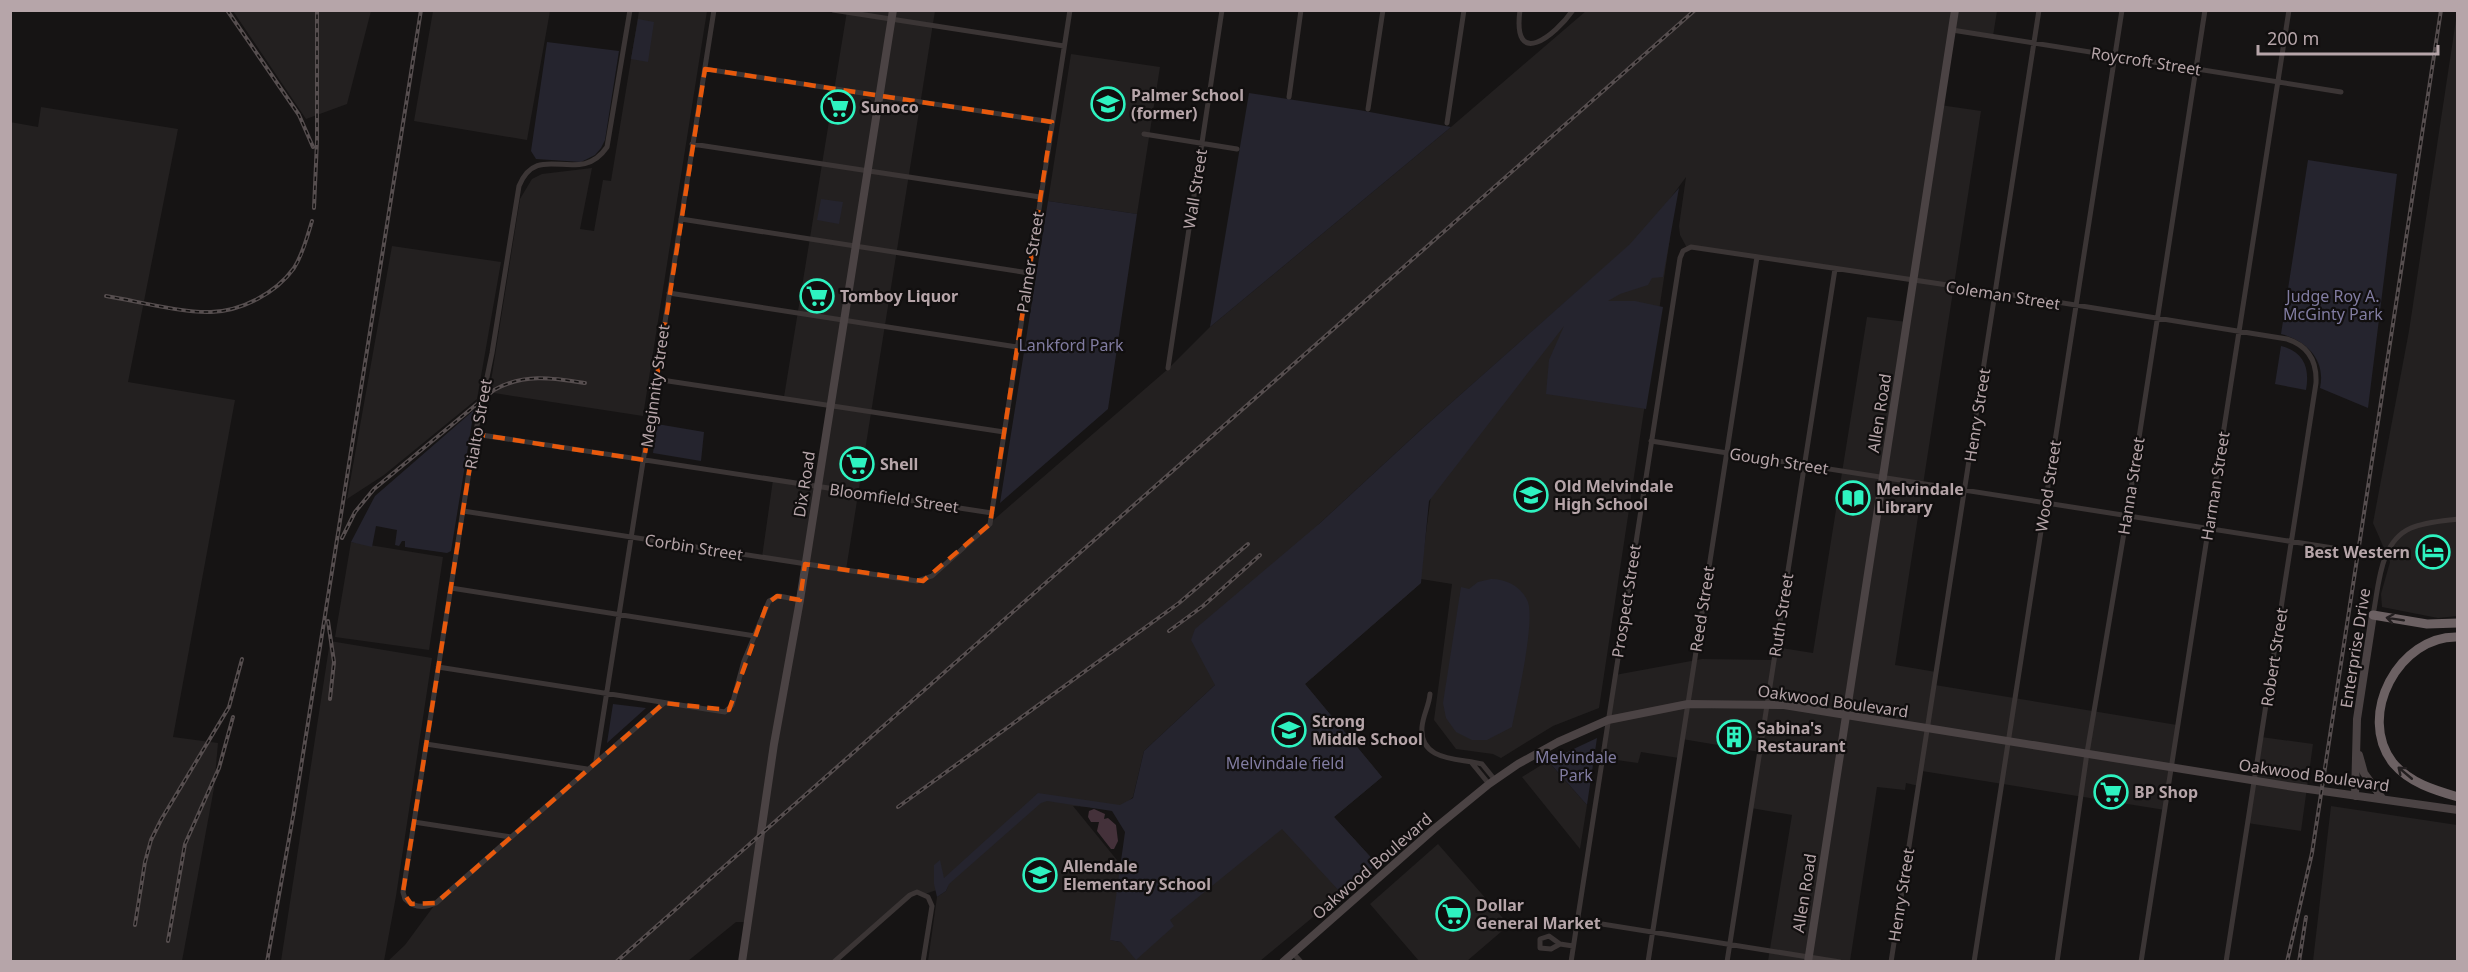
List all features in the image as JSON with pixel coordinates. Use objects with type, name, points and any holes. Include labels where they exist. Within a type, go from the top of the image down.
[{"type":"highway","points":[[2373,615],[2427,624],[2457,623]]},
{"type":"highway","points":[[2457,637],[2430,642],[2414,650],[2399,665],[2389,680],[2383,697],[2381,732],[2385,748],[2392,761],[2414,781],[2457,797]]},
{"type":"main road","name":"Dix Road","points":[[742,962],[768,784],[800,600],[893,10]]},
{"type":"main road","name":"Allen Road","points":[[1808,959],[1955,10]]},
{"type":"main road","name":"Enterprise Drive","points":[[2355,796],[2360,692],[2373,615]]},
{"type":"main road","name":"Oakwood Boulevard","points":[[1283,962],[1434,829],[1492,782],[1558,741],[1608,720],[1688,704],[1768,703],[2253,781],[2457,810]]},
{"type":"main road","points":[[2357,735],[2364,773],[2382,798]]},
{"type":"street","name":"Rialto Street","points":[[511,837],[436,903],[422,907],[409,902],[403,892],[475,434],[492,352],[519,186],[525,175],[536,166],[552,163],[582,165],[597,159],[607,147],[630,10]]},
{"type":"street","name":"Meginnity Street","points":[[596,762],[714,10]]},
{"type":"street","points":[[833,10],[1064,46]]},
{"type":"street","name":"Palmer Street","points":[[992,513],[1070,10]]},
{"type":"street","name":"Wall Street","points":[[1168,368],[1222,10]]},
{"type":"street","points":[[1289,97],[1301,10]]},
{"type":"street","points":[[1368,110],[1383,10]]},
{"type":"street","points":[[1447,123],[1464,10]]},
{"type":"street","points":[[1520,10],[1519,34],[1522,39],[1536,43],[1554,33],[1573,10]]},
{"type":"street","name":"Henry Street","points":[[1891,962],[2039,10]]},
{"type":"street","name":"Wood Street","points":[[1974,962],[2122,10]]},
{"type":"street","name":"Hanna Street","points":[[2057,962],[2086,753],[2127,515],[2205,10]]},
{"type":"street","name":"Harman Street","points":[[2141,962],[2289,10]]},
{"type":"street","name":"Roycroft Street","points":[[1952,30],[2341,92]]},
{"type":"street","points":[[705,69],[1052,122]]},
{"type":"street","points":[[1144,134],[1236,148]]},
{"type":"street","points":[[693,144],[1041,196]]},
{"type":"street","points":[[681,219],[1029,273]]},
{"type":"street","name":"Coleman Street","points":[[1691,247],[1995,292],[2287,339],[2302,346],[2310,354]]},
{"type":"street","name":"Prospect Street","points":[[1571,962],[1681,254],[1691,247]]},
{"type":"street","name":"Reed Street","points":[[1648,962],[1758,257]]},
{"type":"street","name":"Ruth Street","points":[[1727,962],[1835,269]]},
{"type":"street","points":[[669,293],[1017,347]]},
{"type":"street","name":"Robert Street","points":[[2226,962],[2316,383],[2315,366],[2310,354]]},
{"type":"street","points":[[655,379],[1004,432]]},
{"type":"street","name":"Bloomfield Street","points":[[475,434],[992,513]]},
{"type":"street","name":"Gough Street","points":[[1651,441],[2333,548]]},
{"type":"street","name":"Corbin Street","points":[[463,510],[917,581],[932,576],[990,524],[992,513]]},
{"type":"street","name":"Enterprise Drive","points":[[2373,615],[2383,564],[2396,540],[2411,528],[2457,519]]},
{"type":"street","points":[[451,588],[755,636]]},
{"type":"street","points":[[438,667],[725,712],[733,700],[740,673],[771,599],[779,596],[800,600]]},
{"type":"street","points":[[1430,694],[1421,730],[1424,741],[1435,754],[1445,758],[1470,761],[1492,782]]},
{"type":"street","points":[[414,822],[511,837],[664,703]]},
{"type":"street","points":[[426,744],[587,769]]},
{"type":"street","points":[[834,962],[910,895],[917,892],[925,894],[932,906],[923,962]]},
{"type":"street","points":[[1577,920],[1730,944],[1808,959],[1840,962]]},
{"type":"street","points":[[1560,944],[1573,946]]},
{"type":"street","points":[[1293,953],[1301,962]]},
{"type":"highlighted area","points":[[705,69],[1052,122],[990,524],[923,581],[805,564],[800,600],[777,596],[767,604],[729,710],[664,703],[436,903],[411,904],[403,892],[475,434],[644,460]]},
{"type":"shaded area","points":[[233,11],[371,11],[347,104],[306,119]]},
{"type":"shaded area","points":[[433,11],[550,11],[527,140],[414,121]]},
{"type":"shaded area","points":[[639,11],[707,11],[643,416],[494,393],[491,381],[520,199],[532,179],[542,174],[592,168],[580,229],[594,231],[603,180],[611,181]]},
{"type":"shaded area","points":[[847,11],[935,11],[846,570],[923,581],[1168,369],[1210,327],[1451,127],[1586,11],[1997,11],[1993,36],[1952,30],[1940,105],[1981,111],[1895,665],[1936,672],[1935,685],[2177,725],[2165,810],[1922,771],[1919,786],[1906,783],[1905,790],[1877,787],[1850,961],[1768,961],[1792,815],[1751,808],[1760,752],[1682,739],[1679,758],[1641,752],[1638,763],[1602,758],[1615,675],[1702,659],[1773,660],[1775,647],[1813,653],[1867,317],[1907,322],[1913,281],[1687,248],[1680,235],[1679,226],[1686,177],[1656,218],[1631,244],[1424,427],[1319,524],[1215,685],[1144,751],[1133,797],[1120,809],[1073,806],[1121,865],[1111,940],[1120,942],[1173,790],[1424,548],[1441,420],[1670,238],[1599,708],[1553,726],[1501,758],[1493,754],[1456,749],[1434,720],[1452,584],[1421,579],[1421,583],[1305,684],[1382,777],[1334,817],[1377,864],[1260,961],[928,961],[937,897],[946,891],[948,886],[925,894],[917,892],[834,961],[742,961],[747,922],[736,922],[688,961],[387,962],[405,945],[436,903],[664,703],[718,712],[729,710],[767,604],[775,596],[799,600],[805,564],[762,557],[773,480],[817,487],[830,405],[784,397]]},
{"type":"shaded area","points":[[2457,13],[2457,616],[2438,618],[2382,607],[2381,594],[2390,562],[2373,523],[2409,331]]},
{"type":"shaded area","name":"Palmer School (former)","points":[[1071,54],[1160,67],[1137,214],[1048,201]]},
{"type":"shaded area","points":[[41,107],[178,129],[128,382],[235,400],[173,737],[218,743],[214,788],[182,961],[11,961],[10,122],[38,127]]},
{"type":"shaded area","points":[[392,246],[501,262],[477,399],[384,475],[347,499]]},
{"type":"shaded area","points":[[351,542],[443,557],[429,650],[335,637]]},
{"type":"shaded area","points":[[330,641],[432,658],[384,961],[281,961]]},
{"type":"shaded area","points":[[2261,737],[2313,744],[2301,831],[2247,823]]},
{"type":"shaded area","points":[[1548,761],[1587,805],[1580,849],[1522,777]]},
{"type":"shaded area","points":[[2331,806],[2457,825],[2457,961],[2313,961]]},
{"type":"shaded area","points":[[1094,809],[1105,814],[1104,819],[1108,818],[1116,825],[1118,841],[1114,849],[1111,849],[1097,831],[1099,822],[1091,822],[1088,817],[1089,811]]},
{"type":"shaded area","points":[[1438,844],[1509,925],[1467,961],[1419,961],[1370,904]]},
{"type":"green space","points":[[638,19],[654,22],[648,62],[631,59]]},
{"type":"green space","points":[[547,42],[619,51],[605,140],[595,155],[581,162],[536,159],[531,151]]},
{"type":"green space","points":[[1249,93],[1451,127],[1210,327]]},
{"type":"green space","name":"Judge Roy A. McGinty Park","points":[[2308,160],[2397,174],[2368,408],[2320,388],[2320,369],[2312,353],[2299,341],[2281,334]]},
{"type":"green space","name":"Melvindale field","points":[[1679,188],[1663,277],[1652,278],[1648,285],[1620,294],[1608,301],[1635,301],[1663,307],[1646,409],[1546,394],[1549,360],[1564,326],[1429,501],[1421,583],[1305,684],[1382,777],[1334,817],[1377,864],[1342,894],[1282,829],[1170,920],[1174,926],[1136,960],[1121,942],[1110,940],[1125,832],[1112,811],[1047,801],[1041,803],[937,897],[934,865],[940,860],[944,878],[1038,793],[1120,805],[1133,798],[1144,751],[1215,685],[1191,640],[1195,629],[1319,524],[1424,427],[1630,244]]},
{"type":"green space","points":[[821,199],[843,202],[839,224],[817,220]]},
{"type":"green space","name":"Lankford Park","points":[[1048,201],[1137,214],[1108,409],[1000,503]]},
{"type":"green space","points":[[2281,346],[2295,352],[2304,362],[2307,375],[2306,390],[2275,384]]},
{"type":"green space","points":[[474,410],[451,551],[447,553],[405,547],[405,541],[402,541],[399,546],[395,545],[397,530],[376,526],[372,547],[351,542],[375,496]]},
{"type":"green space","points":[[657,424],[704,432],[701,461],[653,453]]},
{"type":"green space","points":[[1491,579],[1503,580],[1513,585],[1522,592],[1528,602],[1530,612],[1527,644],[1512,727],[1487,740],[1472,740],[1456,732],[1446,718],[1443,703],[1461,587],[1469,589],[1478,582]]},
{"type":"green space","points":[[613,704],[646,708],[607,743]]},
{"type":"green space","name":"Melvindale Park","points":[[1597,738],[1587,805],[1548,761]]},
{"type":"railway","points":[[227,10],[299,115],[313,147]]},
{"type":"railway","points":[[314,208],[317,141],[317,10]]},
{"type":"railway","points":[[267,962],[294,811],[421,10]]},
{"type":"railway","points":[[616,962],[1695,10]]},
{"type":"railway","points":[[2287,962],[2312,853],[2441,10]]},
{"type":"railway","points":[[106,296],[199,312],[223,311],[246,304],[268,293],[287,277],[302,251],[312,221]]},
{"type":"railway","points":[[342,538],[355,512],[374,489],[494,390],[516,381],[539,378],[585,383]]},
{"type":"railway","points":[[898,807],[1179,603],[1248,544]]},
{"type":"railway","points":[[1169,631],[1203,606],[1260,555]]},
{"type":"railway","points":[[328,621],[334,662],[330,699]]},
{"type":"railway","points":[[135,925],[145,862],[151,840],[229,707],[242,659]]},
{"type":"railway","points":[[168,941],[185,844],[219,768],[233,717]]},
{"type":"railway","points":[[2299,962],[2306,917]]},
{"type":"place","name":"Palmer School (former)","points":[[1108,104]]},
{"type":"place","name":"Sunoco","points":[[838,107]]},
{"type":"place","name":"Tomboy Liquor","points":[[817,296]]},
{"type":"place","name":"Shell","points":[[857,464]]},
{"type":"place","name":"Old Melvindale High School","points":[[1531,495]]},
{"type":"place","name":"Melvindale Library","points":[[1853,498]]},
{"type":"place","name":"Best Western","points":[[2433,552]]},
{"type":"place","name":"Strong Middle School","points":[[1289,730]]},
{"type":"place","name":"Sabina's Restaurant","points":[[1734,737]]},
{"type":"place","name":"BP Shop","points":[[2111,792]]},
{"type":"place","name":"Allendale Elementary School","points":[[1040,875]]},
{"type":"place","name":"Dollar General Market","points":[[1453,914]]}]
